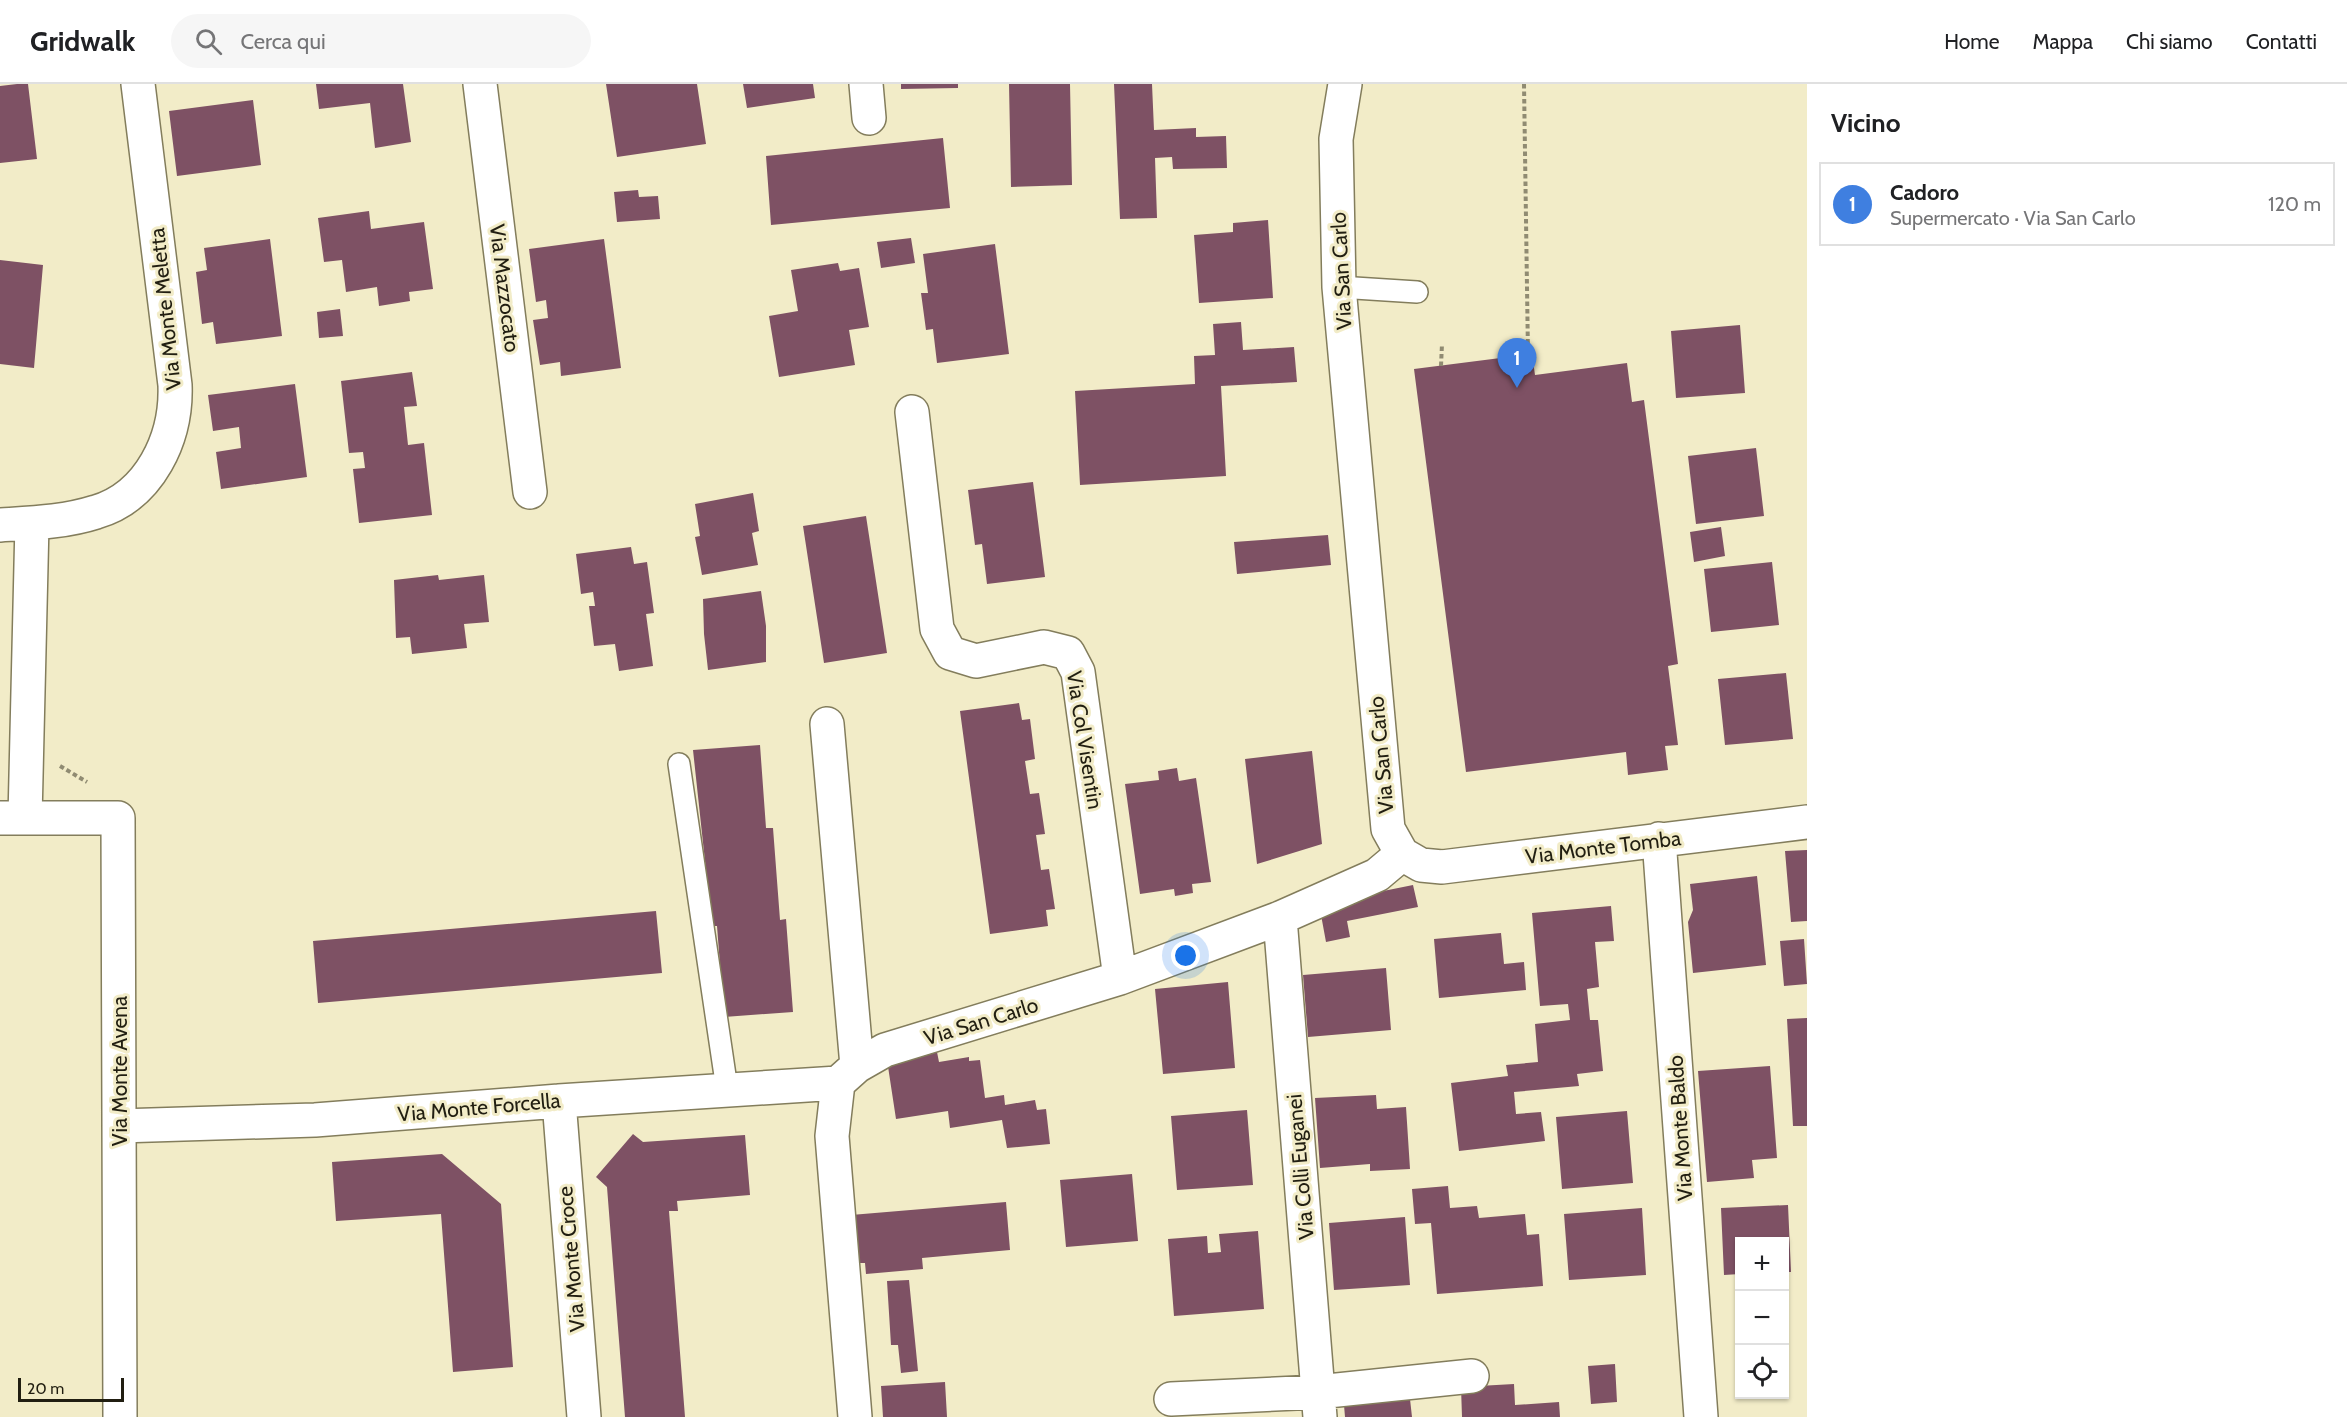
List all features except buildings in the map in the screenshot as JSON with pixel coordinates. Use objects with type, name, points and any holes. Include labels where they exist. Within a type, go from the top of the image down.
[{"type":"street","name":"Via Monte Meletta","points":[[0,525],[80,517],[98,512],[127,496],[152,470],[163,451],[174,416],[176,400],[173,358],[138,84]]},
{"type":"street","name":"Via Mazzocato","points":[[480,84],[530,492]]},
{"type":"street","points":[[866,84],[869,118]]},
{"type":"street","name":"Via San Carlo","points":[[848,1074],[885,1050],[1120,978],[1280,918],[1377,875],[1402,854],[1388,829],[1339,287],[1336,139],[1326,84]]},
{"type":"street","name":"Via San Carlo","points":[[1336,139],[1345,84]]},
{"type":"street","name":"Via Col Visentin","points":[[912,412],[937,629],[950,653],[976,662],[1044,647],[1068,652],[1078,672],[1120,978]]},
{"type":"street","name":"Via Monte Avena","points":[[32,523],[12,818],[117,818],[120,1417]]},
{"type":"street","points":[[827,724],[848,1074],[832,1136],[855,1417]]},
{"type":"street","name":"Via Monte Tomba","points":[[1402,854],[1421,864],[1442,867],[1807,822]]},
{"type":"street","name":"Via Monte Baldo","points":[[1659,839],[1701,1417]]},
{"type":"street","name":"Via Colli Euganei","points":[[1280,918],[1319,1404]]},
{"type":"street","name":"Via Monte Forcella","points":[[119,1126],[315,1120],[727,1089],[848,1074]]},
{"type":"street","name":"Via Monte Croce","points":[[559,1101],[584,1417]]},
{"type":"street","points":[[1171,1400],[1319,1404],[1472,1376]]},
{"type":"lane","points":[[1339,287],[1418,292]]},
{"type":"lane","points":[[679,764],[727,1089]]},
{"type":"path","points":[[1524,84],[1528,354]]},
{"type":"path","points":[[1441,366],[1442,344]]},
{"type":"place","name":"Cadoro","points":[[1517,388]]}]
